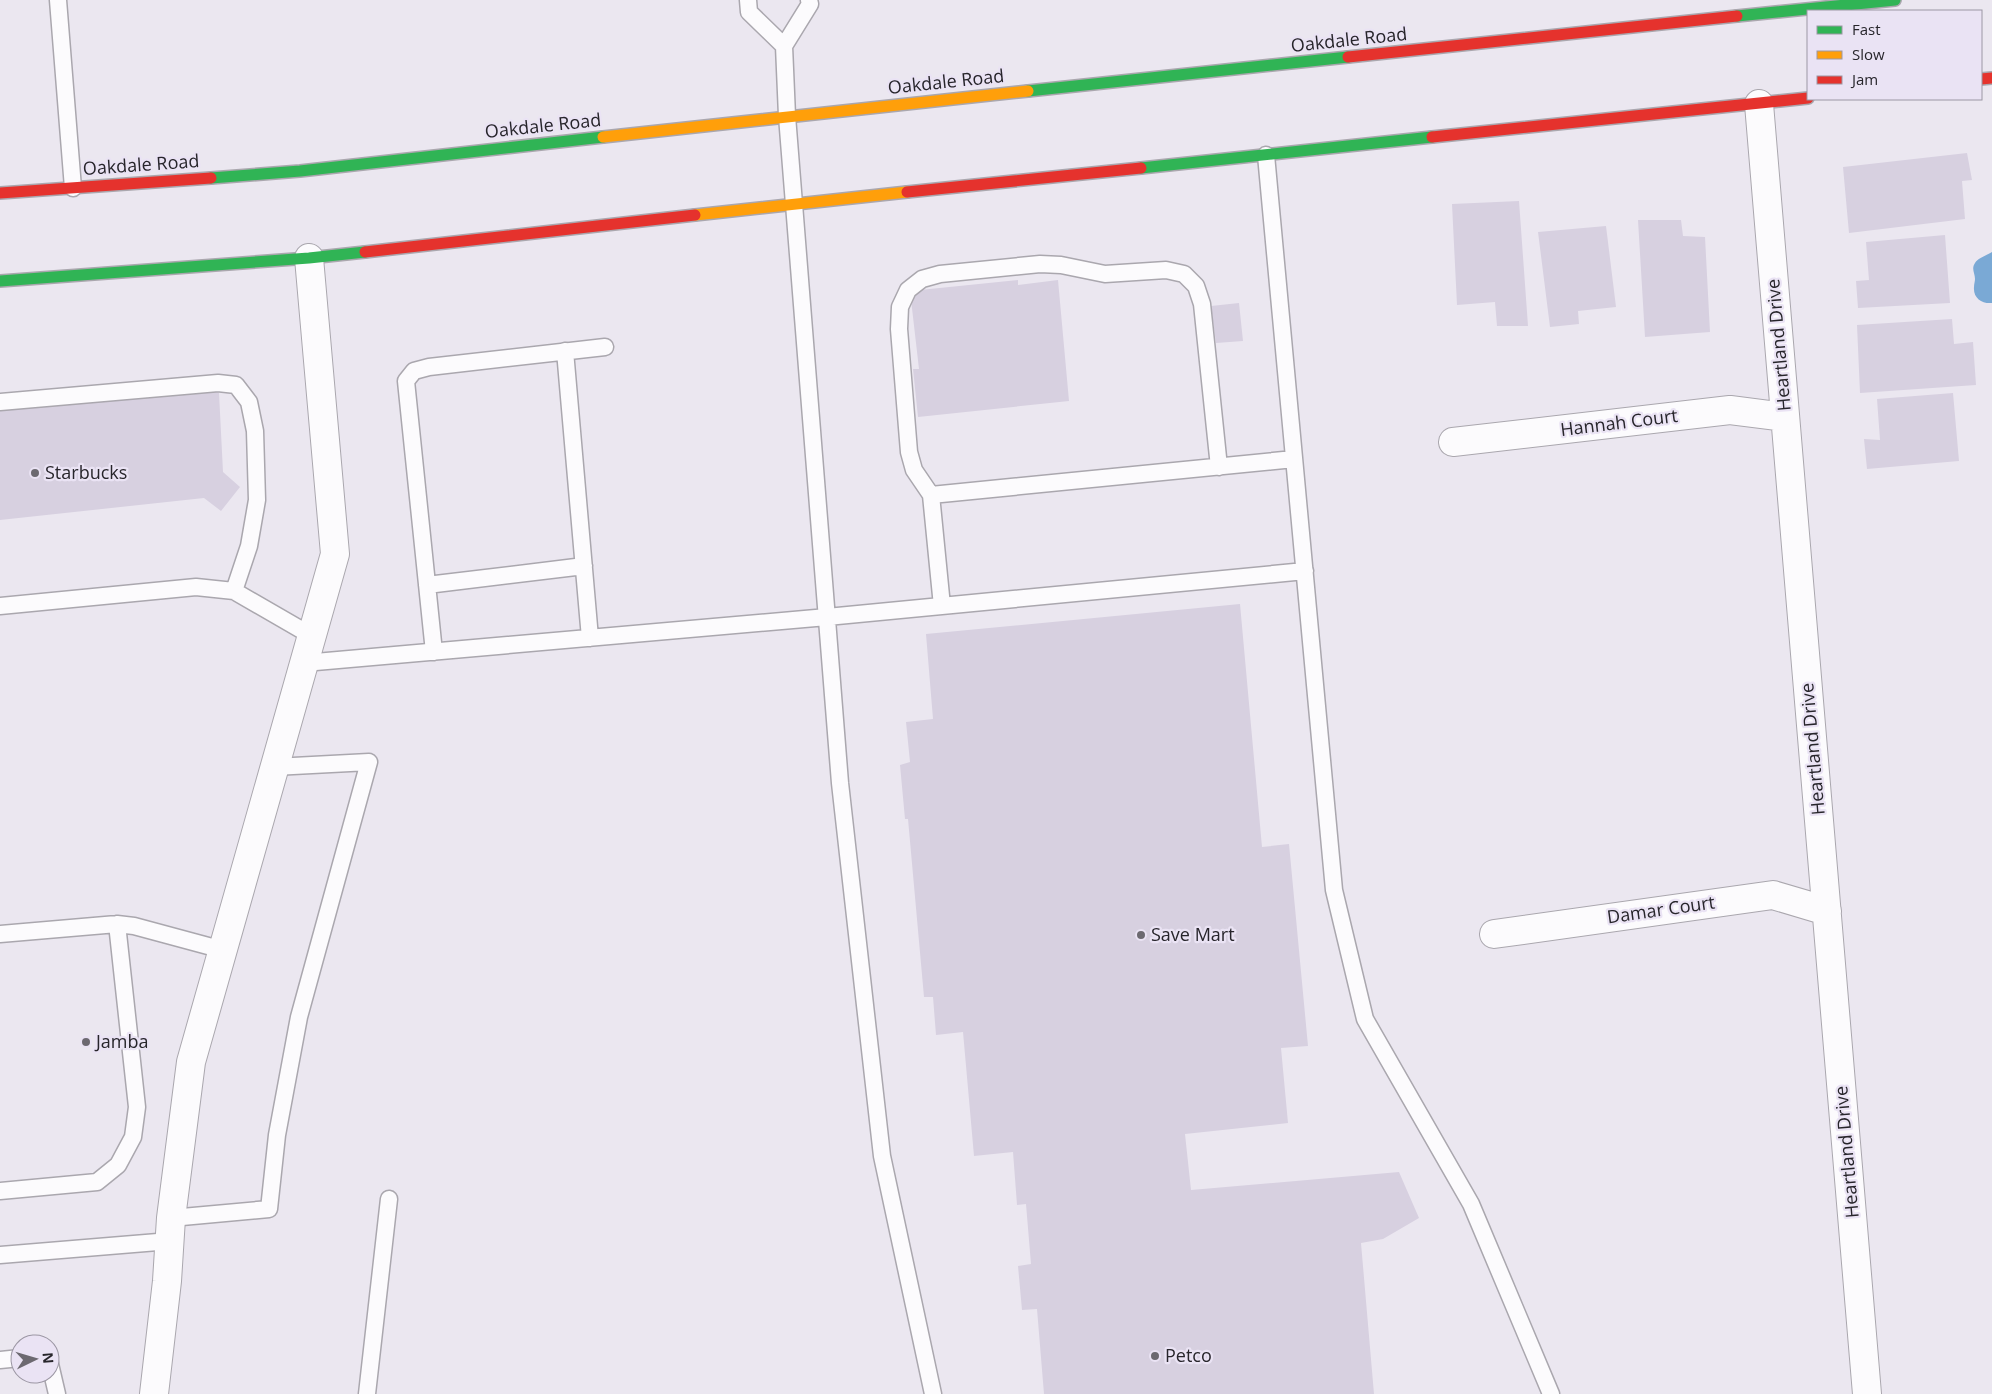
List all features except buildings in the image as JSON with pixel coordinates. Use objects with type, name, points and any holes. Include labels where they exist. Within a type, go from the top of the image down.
[{"type":"main road","name":"Oakdale Road","points":[[0,193],[300,171],[787,116],[1895,0]]},
{"type":"main road","points":[[0,281],[309,258],[795,204],[1807,98]]},
{"type":"street","name":"Heartland Drive","points":[[1759,104],[1867,1394]]},
{"type":"street","points":[[154,1394],[191,1062],[335,554],[309,258]]},
{"type":"street","name":"Hannah Court","points":[[1453,442],[1730,410],[1785,416]]},
{"type":"street","name":"Damar Court","points":[[1494,934],[1772,895],[1826,910]]},
{"type":"lane","points":[[58,0],[73,188]]},
{"type":"lane","points":[[748,0],[749,12],[784,46]]},
{"type":"lane","points":[[809,0],[810,4],[784,46],[787,116],[840,783],[882,1156],[934,1394]]},
{"type":"lane","points":[[1266,155],[1334,890],[1365,1019],[1471,1204],[1551,1394]]},
{"type":"lane","points":[[942,606],[931,495],[914,470],[909,452],[899,329],[900,307],[908,290],[922,279],[940,274],[1030,265],[1062,265],[1105,274],[1166,270],[1184,274],[1196,286],[1202,304],[1219,467]]},
{"type":"lane","points":[[434,652],[406,381],[414,371],[429,367],[605,347]]},
{"type":"lane","points":[[565,351],[590,638]]},
{"type":"lane","points":[[0,402],[218,383],[236,385],[249,402],[255,431],[257,500],[249,546],[234,591]]},
{"type":"lane","points":[[931,495],[1294,460]]},
{"type":"lane","points":[[427,585],[584,566]]},
{"type":"lane","points":[[304,663],[827,617],[1305,571]]},
{"type":"lane","points":[[0,606],[196,587],[234,591],[312,636]]},
{"type":"lane","points":[[0,1255],[171,1229],[269,1209],[277,1135],[299,1017],[370,762],[274,768]]},
{"type":"lane","points":[[0,934],[117,924],[134,926],[223,950]]},
{"type":"lane","points":[[0,1191],[97,1182],[118,1164],[133,1137],[136,1107],[117,924]]},
{"type":"lane","points":[[367,1394],[389,1199]]},
{"type":"water","points":[[1992,252],[1992,303],[1988,303],[1979,299],[1975,294],[1973,267],[1978,260]]},
{"type":"traffic: fast","points":[[1737,16],[1895,0]]},
{"type":"traffic: fast","points":[[1028,91],[1348,57]]},
{"type":"traffic: fast","points":[[211,178],[300,171],[603,137]]},
{"type":"traffic: fast","points":[[1141,168],[1432,137]]},
{"type":"traffic: fast","points":[[0,281],[309,258],[365,252]]},
{"type":"traffic: slow","points":[[603,137],[1028,91]]},
{"type":"traffic: slow","points":[[695,215],[907,192]]},
{"type":"traffic: jam","points":[[1348,57],[1737,16]]},
{"type":"traffic: jam","points":[[1982,79],[1992,78]]},
{"type":"traffic: jam","points":[[1432,137],[1807,98]]},
{"type":"traffic: jam","points":[[907,192],[1141,168]]},
{"type":"traffic: jam","points":[[0,193],[211,178]]},
{"type":"traffic: jam","points":[[365,252],[695,215]]},
{"type":"place","name":"Starbucks","points":[[35,473]]},
{"type":"place","name":"Save Mart","points":[[1141,935]]},
{"type":"place","name":"Jamba","points":[[86,1042]]},
{"type":"place","name":"Petco","points":[[1155,1356]]}]
